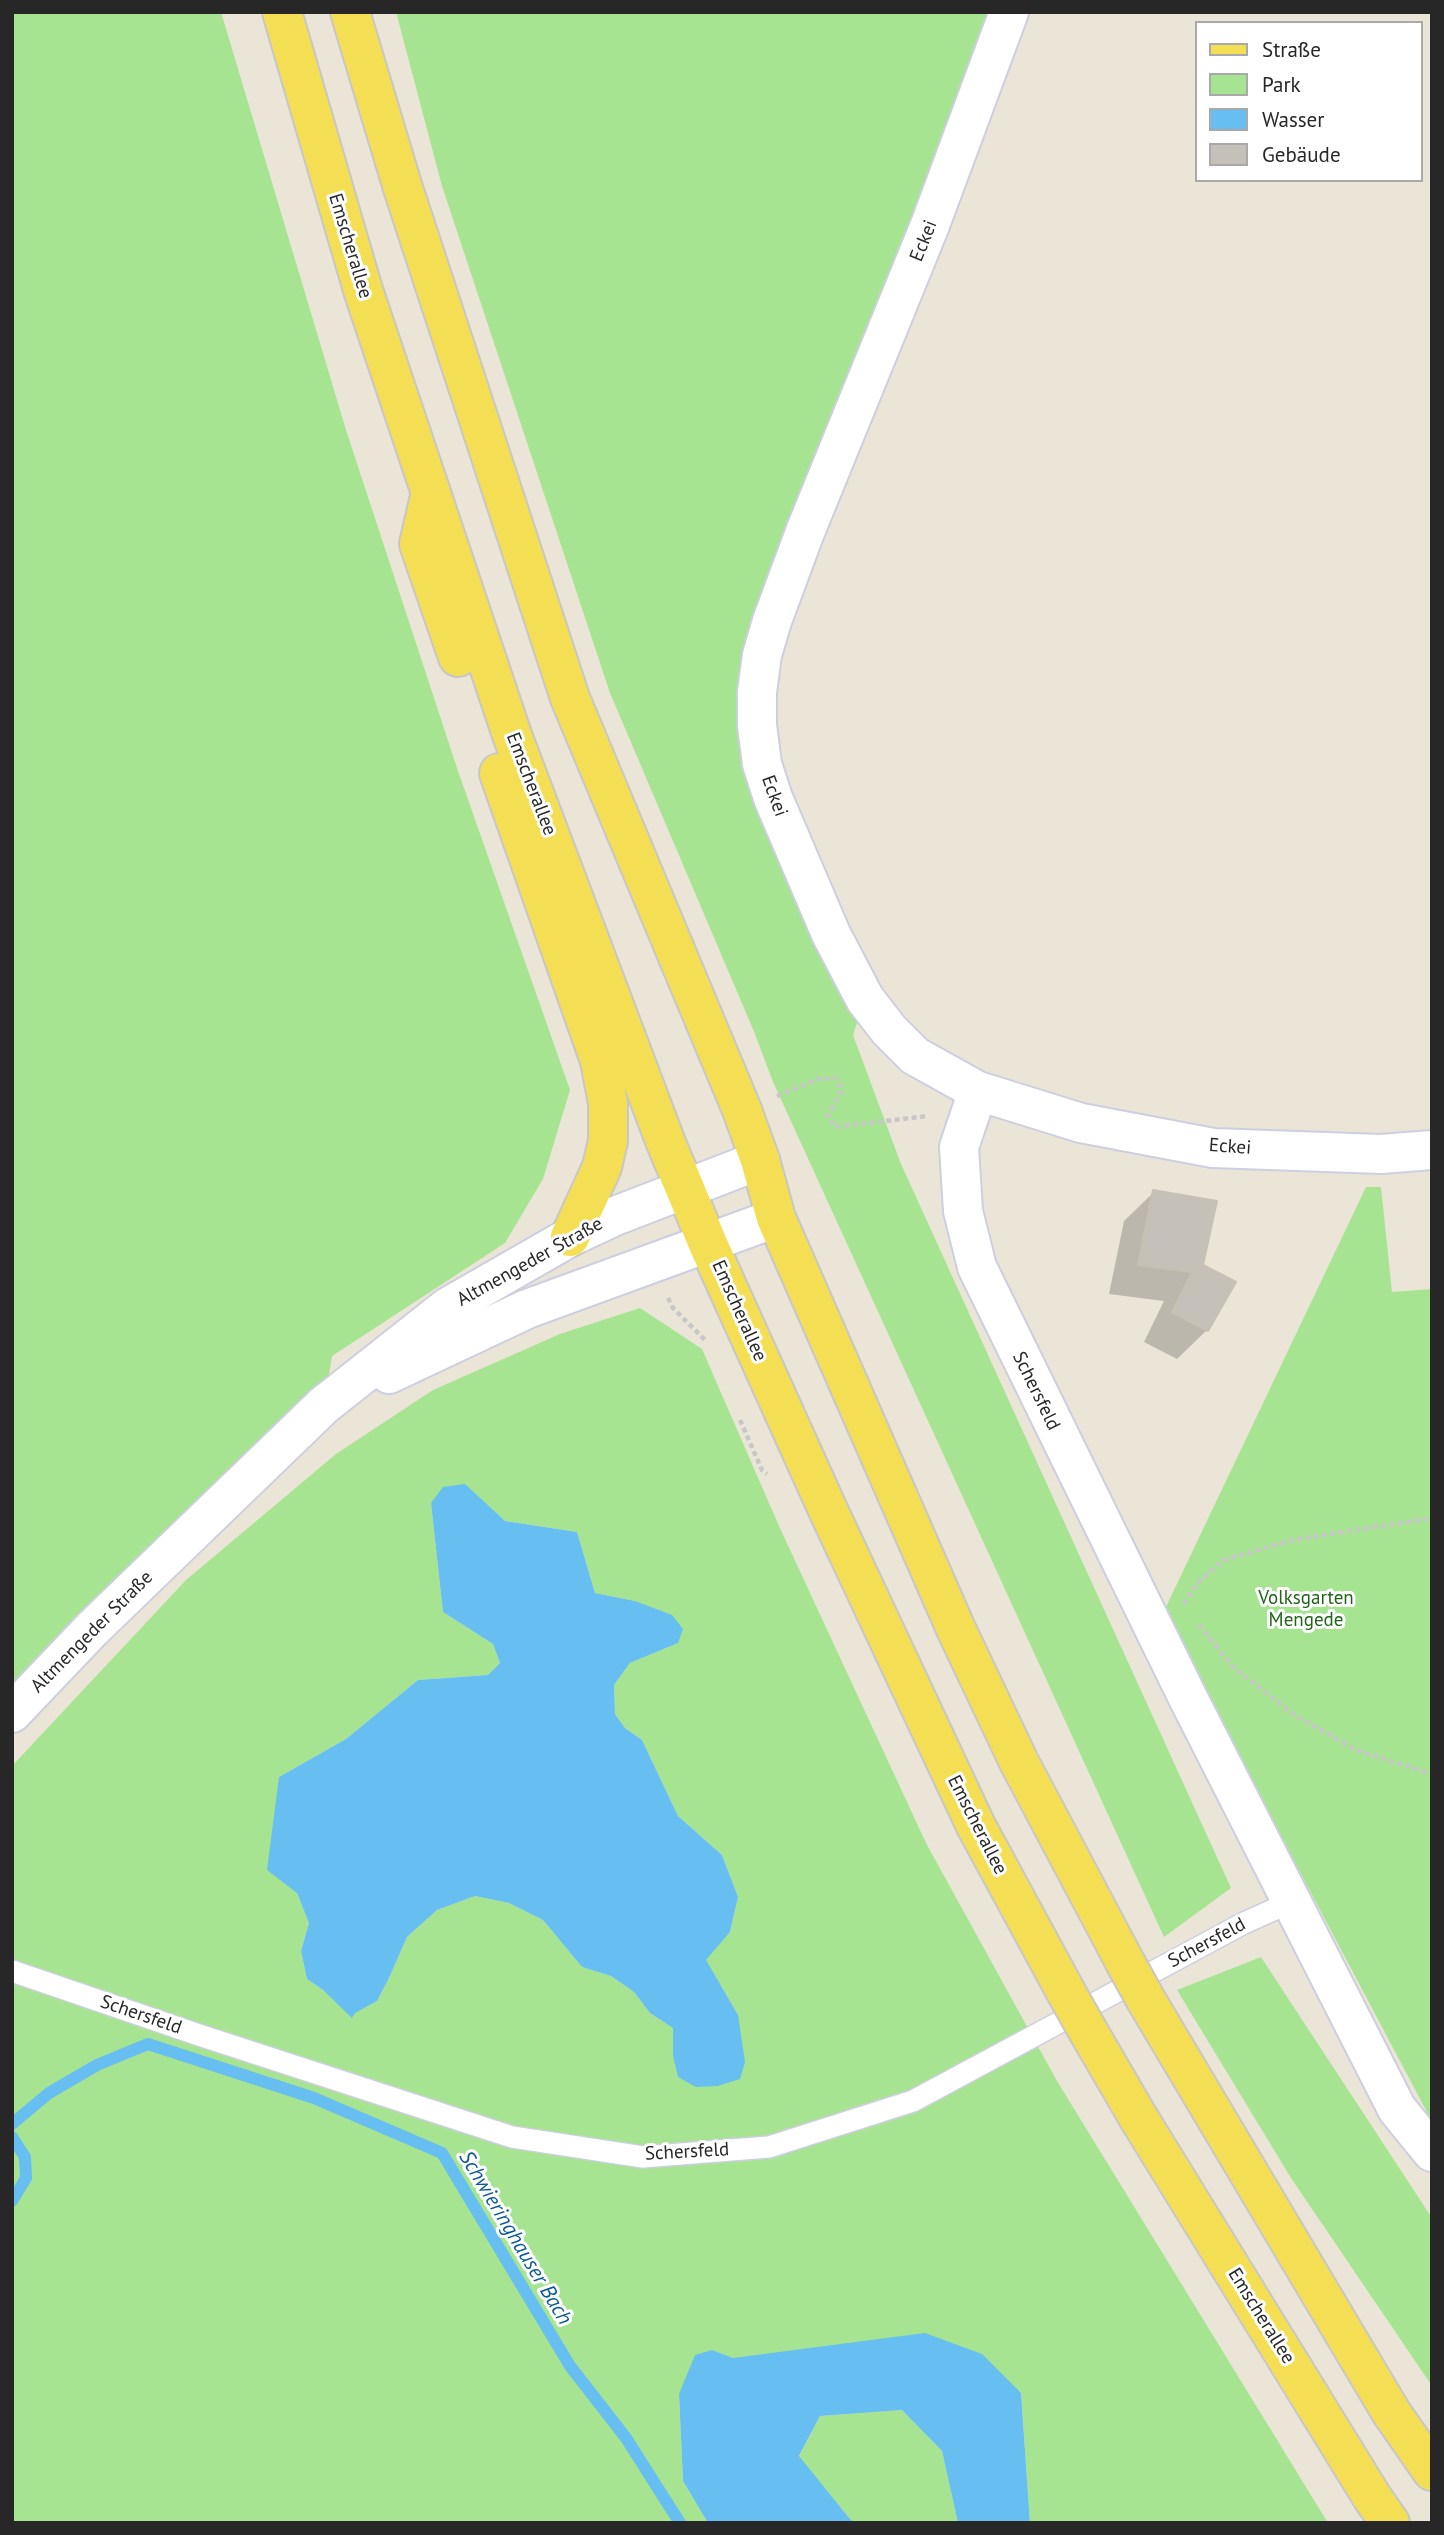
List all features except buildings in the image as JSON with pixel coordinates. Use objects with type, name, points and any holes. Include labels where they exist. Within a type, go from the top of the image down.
[{"type":"main road","name":"Emscherallee","points":[[282,12],[363,290],[512,735],[666,1143],[708,1244],[828,1510],[976,1826],[1066,1992],[1153,2141],[1390,2523]]},
{"type":"main road","points":[[349,12],[406,198],[570,698],[732,1085],[760,1160],[776,1218],[956,1629],[1019,1762],[1146,2000],[1391,2412],[1432,2471]]},
{"type":"main road","points":[[431,492],[419,544],[602,1072],[608,1103],[608,1141],[602,1167],[570,1237]]},
{"type":"street","name":"Eckei","points":[[1009,12],[930,225],[804,532],[772,621],[762,655],[757,692],[757,725],[762,764],[774,797],[831,934],[865,999],[889,1030],[915,1056],[978,1091],[1081,1123],[1213,1148],[1381,1154],[1432,1150]]},
{"type":"street","name":"Schersfeld","points":[[978,1091],[959,1147],[963,1210],[977,1267],[1182,1687],[1396,2109],[1432,2152]]},
{"type":"street","name":"Altmengeder Straße","points":[[12,1713],[92,1629],[324,1405],[448,1307],[570,1237],[615,1216],[760,1160]]},
{"type":"street","name":"Altmengeder Straße","points":[[324,1405],[527,1310],[776,1218]]},
{"type":"lane","name":"Schersfeld","points":[[12,1971],[512,2137],[643,2157],[769,2147],[913,2101],[1244,1923],[1291,1902]]},
{"type":"path","points":[[775,1096],[818,1079],[836,1078],[842,1090],[828,1115],[835,1127],[934,1116],[978,1091]]},
{"type":"path","points":[[1432,1518],[1293,1540],[1224,1560],[1197,1583],[1183,1605],[1231,1665],[1293,1714],[1356,1750],[1432,1773]]},
{"type":"green space","points":[[12,12],[221,12],[346,430],[458,771],[570,1090],[543,1179],[505,1243],[332,1356],[324,1405],[12,1713]]},
{"type":"green space","points":[[396,12],[1009,12],[805,532],[757,725],[865,999],[853,1035],[901,1164],[1231,1888],[1164,1937],[773,1082],[610,693],[442,186]]},
{"type":"green space","name":"Volksgarten Mengede","points":[[1366,1187],[1381,1187],[1392,1292],[1432,1289],[1432,2118],[1164,1611]]},
{"type":"green space","points":[[640,1308],[702,1349],[779,1526],[926,1843],[1057,2081],[1328,2523],[1030,2523],[1021,2392],[732,2358],[712,2350],[679,2394],[683,2481],[708,2523],[12,2523],[12,1766],[186,1580],[336,1454],[433,1390],[560,1334]],"holes":[[[465,1485],[505,1521],[577,1532],[595,1593],[635,1601],[678,1643],[630,1663],[614,1685],[615,1714],[625,1728],[642,1740],[678,1816],[722,1855],[738,1897],[730,1932],[705,1960],[738,2015],[673,2056],[673,2028],[650,2013],[634,1992],[611,1976],[582,1967],[543,1920],[509,1903],[475,1896],[437,1910],[407,1937],[377,2001],[354,2013],[353,2017],[307,1979],[301,1951],[309,1923],[297,1893],[279,1777],[346,1739],[418,1680],[488,1675],[500,1663],[493,1644],[443,1612],[431,1503]]]},
{"type":"green space","points":[[1261,1957],[1432,2218],[1432,2386],[1291,2178],[1177,1990]]},
{"type":"green space","points":[[902,2410],[942,2451],[958,2523],[856,2523],[799,2457],[820,2416]]},
{"type":"water","points":[[465,1484],[505,1521],[577,1532],[595,1593],[635,1601],[672,1615],[683,1629],[678,1643],[630,1663],[614,1685],[615,1714],[625,1728],[642,1740],[678,1816],[722,1855],[738,1897],[730,1932],[706,1960],[738,2015],[745,2062],[740,2079],[718,2086],[696,2087],[678,2077],[673,2056],[673,2028],[650,2013],[634,1992],[611,1976],[582,1967],[543,1920],[509,1903],[475,1896],[437,1910],[407,1937],[377,2001],[355,2013],[352,2018],[323,1990],[307,1979],[301,1951],[309,1923],[297,1893],[267,1870],[279,1777],[346,1739],[418,1680],[488,1675],[500,1663],[493,1644],[443,1612],[431,1503],[443,1487]]},
{"type":"water","points":[[925,2333],[982,2354],[1021,2393],[1030,2523],[958,2523],[942,2451],[902,2410],[820,2416],[799,2456],[856,2523],[708,2523],[683,2481],[679,2394],[695,2355],[712,2350],[733,2358]]},
{"type":"waterway","name":"Schwieringhauser Bach","points":[[12,2124],[49,2093],[97,2065],[148,2044],[314,2098],[442,2153],[570,2366],[626,2438],[680,2523]]},
{"type":"waterway","name":"Schwieringhauser Bach","points":[[12,2137],[25,2157],[26,2178],[12,2201]]}]
